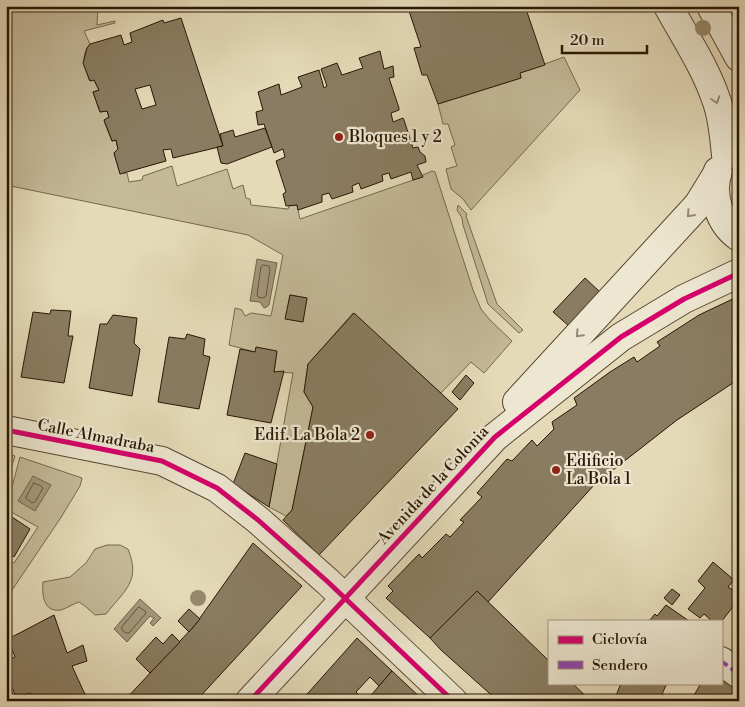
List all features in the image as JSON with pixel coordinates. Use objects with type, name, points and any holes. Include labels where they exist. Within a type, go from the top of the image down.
[{"type":"street","points":[[668,6],[711,85],[718,104],[727,157],[715,195],[721,216],[733,233],[739,237]]},
{"type":"street","points":[[711,6],[739,56]]},
{"type":"street","name":"Avenida de la Colonia","points":[[495,437],[505,416],[698,205],[727,157]]},
{"type":"street","name":"Avenida de la Colonia","points":[[250,701],[495,437],[621,337],[684,299],[739,274]]},
{"type":"street","name":"Calle Almadraba","points":[[6,430],[162,461],[217,488],[258,520],[453,701]]},
{"type":"street","points":[[722,662],[739,674]]},
{"type":"shaded area","points":[[6,6],[98,6],[97,25],[115,21],[115,23],[84,31],[90,44],[84,57],[85,66],[89,80],[94,80],[99,90],[93,92],[100,112],[107,111],[109,117],[104,121],[112,141],[116,140],[118,149],[114,153],[120,173],[127,173],[129,182],[142,180],[143,176],[172,166],[177,186],[227,169],[233,189],[243,185],[246,198],[250,199],[251,205],[288,209],[289,206],[297,205],[300,219],[422,177],[432,171],[435,172],[473,290],[481,309],[512,341],[484,373],[471,362],[441,393],[353,313],[308,364],[304,392],[313,407],[292,510],[286,516],[269,507],[293,373],[274,372],[277,352],[255,352],[229,345],[235,308],[242,310],[245,316],[251,313],[271,316],[283,255],[248,235],[6,185]],"holes":[[[290,295],[307,298],[302,322],[286,318]]]},
{"type":"shaded area","points":[[564,57],[580,90],[471,210],[463,199],[451,189],[446,169],[457,166],[451,147],[455,145],[448,124],[443,124],[438,104],[521,78],[520,73]]},
{"type":"shaded area","points":[[458,205],[467,214],[466,216],[497,304],[523,330],[519,333],[488,304],[462,218],[457,210]]},
{"type":"shaded area","points":[[6,453],[15,456],[6,485]]},
{"type":"shaded area","points":[[20,457],[82,478],[80,486],[60,519],[6,599],[6,559],[14,563],[38,527],[6,509]]},
{"type":"shaded area","points":[[107,545],[120,545],[128,549],[133,569],[132,577],[125,591],[106,614],[95,615],[79,602],[61,610],[50,609],[45,602],[43,582],[70,577],[86,563],[95,549]]},
{"type":"water","points":[[257,259],[277,263],[269,305],[264,308],[260,302],[250,301]]},
{"type":"water","points":[[33,476],[51,485],[35,511],[18,501]]},
{"type":"water","points":[[140,599],[161,618],[153,626],[150,623],[154,618],[150,616],[127,642],[114,629]]},
{"type":"building","points":[[400,6],[525,6],[545,65],[520,73],[521,78],[438,104],[427,75],[422,75],[414,48],[421,47],[408,8],[401,10]]},
{"type":"building","points":[[181,18],[223,146],[173,158],[171,149],[163,150],[166,161],[120,174],[114,153],[118,149],[116,140],[112,141],[104,120],[109,117],[107,111],[100,112],[93,92],[99,90],[94,80],[90,81],[83,63],[87,48],[90,44],[121,35],[124,45],[132,42],[130,33],[163,20],[164,23]],"holes":[[[150,85],[156,105],[142,109],[135,89]]]},
{"type":"building","name":"Bloques 1 y 2","points":[[380,51],[384,69],[393,66],[394,77],[389,78],[399,110],[391,113],[393,122],[403,118],[413,148],[418,147],[425,156],[426,162],[417,165],[423,177],[413,180],[411,172],[391,179],[389,173],[382,175],[383,181],[361,189],[359,183],[352,186],[353,192],[332,199],[329,193],[322,195],[322,202],[298,210],[297,205],[286,206],[283,194],[286,192],[276,161],[285,157],[283,149],[274,153],[264,124],[258,125],[256,112],[263,110],[258,92],[279,84],[281,95],[302,87],[298,77],[319,70],[324,88],[327,86],[321,69],[337,63],[342,75],[363,68],[359,58]]},
{"type":"building","points":[[265,128],[272,147],[227,164],[221,163],[217,147],[223,146],[220,134],[233,130],[235,137]]},
{"type":"building","points":[[585,278],[601,293],[570,327],[553,312]]},
{"type":"building","points":[[290,295],[307,298],[303,322],[285,319]]},
{"type":"building","name":"Edificio La Bola 1","points":[[739,296],[739,379],[677,420],[595,484],[488,602],[477,591],[430,638],[386,598],[393,591],[388,586],[419,554],[422,558],[446,534],[450,537],[464,522],[460,520],[482,497],[477,493],[507,459],[512,461],[532,440],[537,446],[554,429],[552,422],[577,405],[574,398],[634,357],[637,362],[660,346],[657,342],[699,315]]},
{"type":"building","points":[[51,310],[71,311],[68,336],[73,336],[64,383],[21,377],[33,312],[50,314]]},
{"type":"building","name":"Edif. La Bola 2","points":[[354,313],[458,409],[319,555],[283,520],[292,510],[313,407],[304,392],[308,364]]},
{"type":"building","points":[[113,315],[137,318],[134,343],[140,349],[132,396],[89,388],[100,324],[107,324]]},
{"type":"building","points":[[187,334],[205,339],[203,355],[210,357],[199,409],[158,402],[169,337],[185,339]]},
{"type":"building","points":[[256,347],[277,351],[274,372],[284,371],[271,423],[227,415],[240,349],[255,352]]},
{"type":"building","points":[[466,375],[474,383],[460,400],[452,392]]},
{"type":"building","points":[[245,453],[277,464],[269,507],[233,484]]},
{"type":"building","points":[[6,513],[30,529],[14,557],[6,551]]},
{"type":"building","points":[[253,543],[302,586],[196,701],[124,701],[195,625]]},
{"type":"building","points":[[713,562],[734,580],[728,587],[739,594],[739,599],[722,621],[711,620],[704,614],[700,618],[688,609],[705,588],[698,581]]},
{"type":"building","points":[[672,589],[680,595],[672,605],[664,598]]},
{"type":"building","points":[[477,591],[548,660],[548,684],[573,684],[591,701],[498,701],[430,638]]},
{"type":"building","points":[[666,605],[688,620],[650,620],[655,614],[657,616]]},
{"type":"building","points":[[189,609],[200,619],[189,632],[178,621]]},
{"type":"building","points":[[54,615],[67,653],[83,645],[87,661],[72,666],[88,701],[33,701],[30,693],[16,698],[6,670],[6,661],[15,657],[8,639]]},
{"type":"building","points":[[172,634],[180,642],[150,673],[136,659],[156,637],[163,644]]},
{"type":"building","points":[[357,638],[392,671],[379,686],[370,677],[356,692],[365,701],[301,701]]},
{"type":"building","points":[[392,671],[424,701],[366,701]]},
{"type":"building","points":[[722,679],[739,691],[739,701],[687,701],[688,698],[692,699],[700,684],[722,684]]},
{"type":"building","points":[[621,684],[667,684],[662,694],[672,699],[671,701],[614,701]]},
{"type":"building","points":[[593,696],[601,701],[591,701]]},
{"type":"marked path","points":[[722,662],[739,674]]},
{"type":"cycle path","points":[[250,701],[495,437],[621,337],[684,299],[739,273]]},
{"type":"cycle path","points":[[6,430],[162,461],[217,488],[258,520],[328,582],[453,701]]},
{"type":"place","name":"Bloques 1 y 2","points":[[339,137]]},
{"type":"place","name":"Edif. La Bola 2","points":[[370,435]]},
{"type":"place","name":"Edificio La Bola 1","points":[[556,470]]}]
